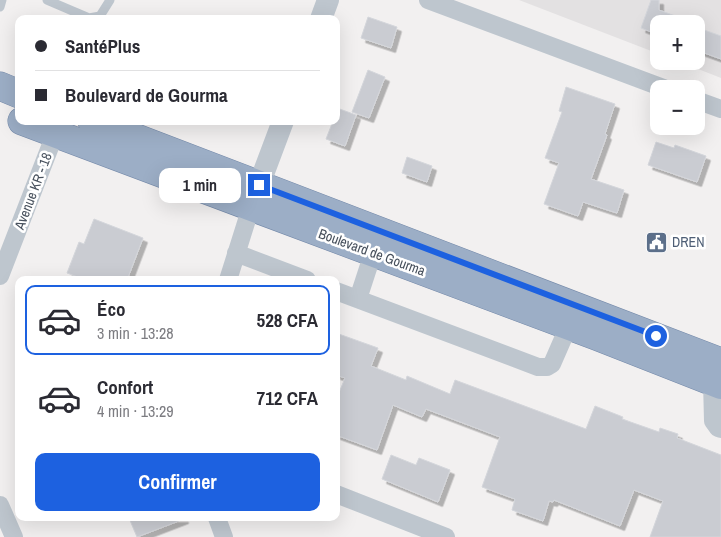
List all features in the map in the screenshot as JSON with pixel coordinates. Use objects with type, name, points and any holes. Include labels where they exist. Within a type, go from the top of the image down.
[{"type":"highway","points":[[0,86],[15,92]]},
{"type":"highway","name":"Boulevard de Gourma","points":[[0,113],[15,119]]},
{"type":"highway","name":"Boulevard de Gourma","points":[[31,125],[255,196],[718,376]]},
{"type":"highway","name":"Boulevard de Gourma","points":[[101,125],[373,253],[569,325],[718,376]]},
{"type":"street","points":[[322,15],[328,0]]},
{"type":"street","points":[[428,0],[650,83]]},
{"type":"street","points":[[705,103],[721,109]]},
{"type":"street","points":[[229,276],[255,196],[282,125]]},
{"type":"street","name":"Avenue KR - 18","points":[[0,276],[55,134]]},
{"type":"street","points":[[358,299],[373,253]]},
{"type":"street","points":[[236,254],[296,276]]},
{"type":"street","points":[[340,292],[538,367],[547,367],[552,364],[569,325]]},
{"type":"street","points":[[718,376],[713,421],[721,429]]},
{"type":"street","points":[[340,496],[446,537]]},
{"type":"street","points":[[0,505],[14,537]]},
{"type":"street","points":[[218,521],[224,537]]},
{"type":"lane","points":[[0,7],[2,0]]},
{"type":"lane","points":[[47,0],[82,15]]},
{"type":"lane","points":[[101,15],[110,0]]},
{"type":"shaded area","points":[[519,0],[721,0],[721,78],[701,70],[705,70],[705,15],[650,15],[650,51]]},
{"type":"building","points":[[651,0],[659,0],[659,10],[673,15],[650,15],[650,32],[641,28]]},
{"type":"building","points":[[368,17],[397,27],[391,48],[361,38]]},
{"type":"building","points":[[705,30],[721,36],[721,59],[705,53]]},
{"type":"building","points":[[368,70],[385,77],[369,118],[352,112]]},
{"type":"building","points":[[566,87],[615,104],[605,134],[607,135],[591,179],[624,190],[617,213],[583,202],[578,216],[544,204],[559,163],[545,158],[562,112],[559,111]]},
{"type":"building","points":[[340,109],[356,115],[345,146],[326,139],[331,125],[340,125]]},
{"type":"building","points":[[656,142],[674,148],[675,145],[706,156],[697,182],[648,165]]},
{"type":"building","points":[[407,157],[432,166],[427,182],[402,173]]},
{"type":"building","points":[[94,219],[143,238],[129,276],[75,276],[67,273],[79,242],[84,244]]},
{"type":"building","points":[[340,334],[378,348],[371,366],[406,380],[407,376],[450,394],[455,380],[586,429],[595,406],[623,417],[622,419],[659,432],[660,428],[678,434],[677,438],[721,455],[721,537],[650,537],[663,501],[634,490],[620,526],[554,500],[553,502],[549,501],[543,521],[512,510],[515,499],[482,487],[500,437],[426,409],[422,417],[393,405],[377,450],[340,436],[340,390],[345,378],[340,376]]},
{"type":"building","points":[[391,455],[416,465],[419,458],[450,470],[438,502],[382,479]]},
{"type":"building","points":[[130,521],[179,521],[137,537]]},
{"type":"place","name":"DREN","points":[[656,242]]},
{"type":"route","points":[[259,185],[656,336]]}]
